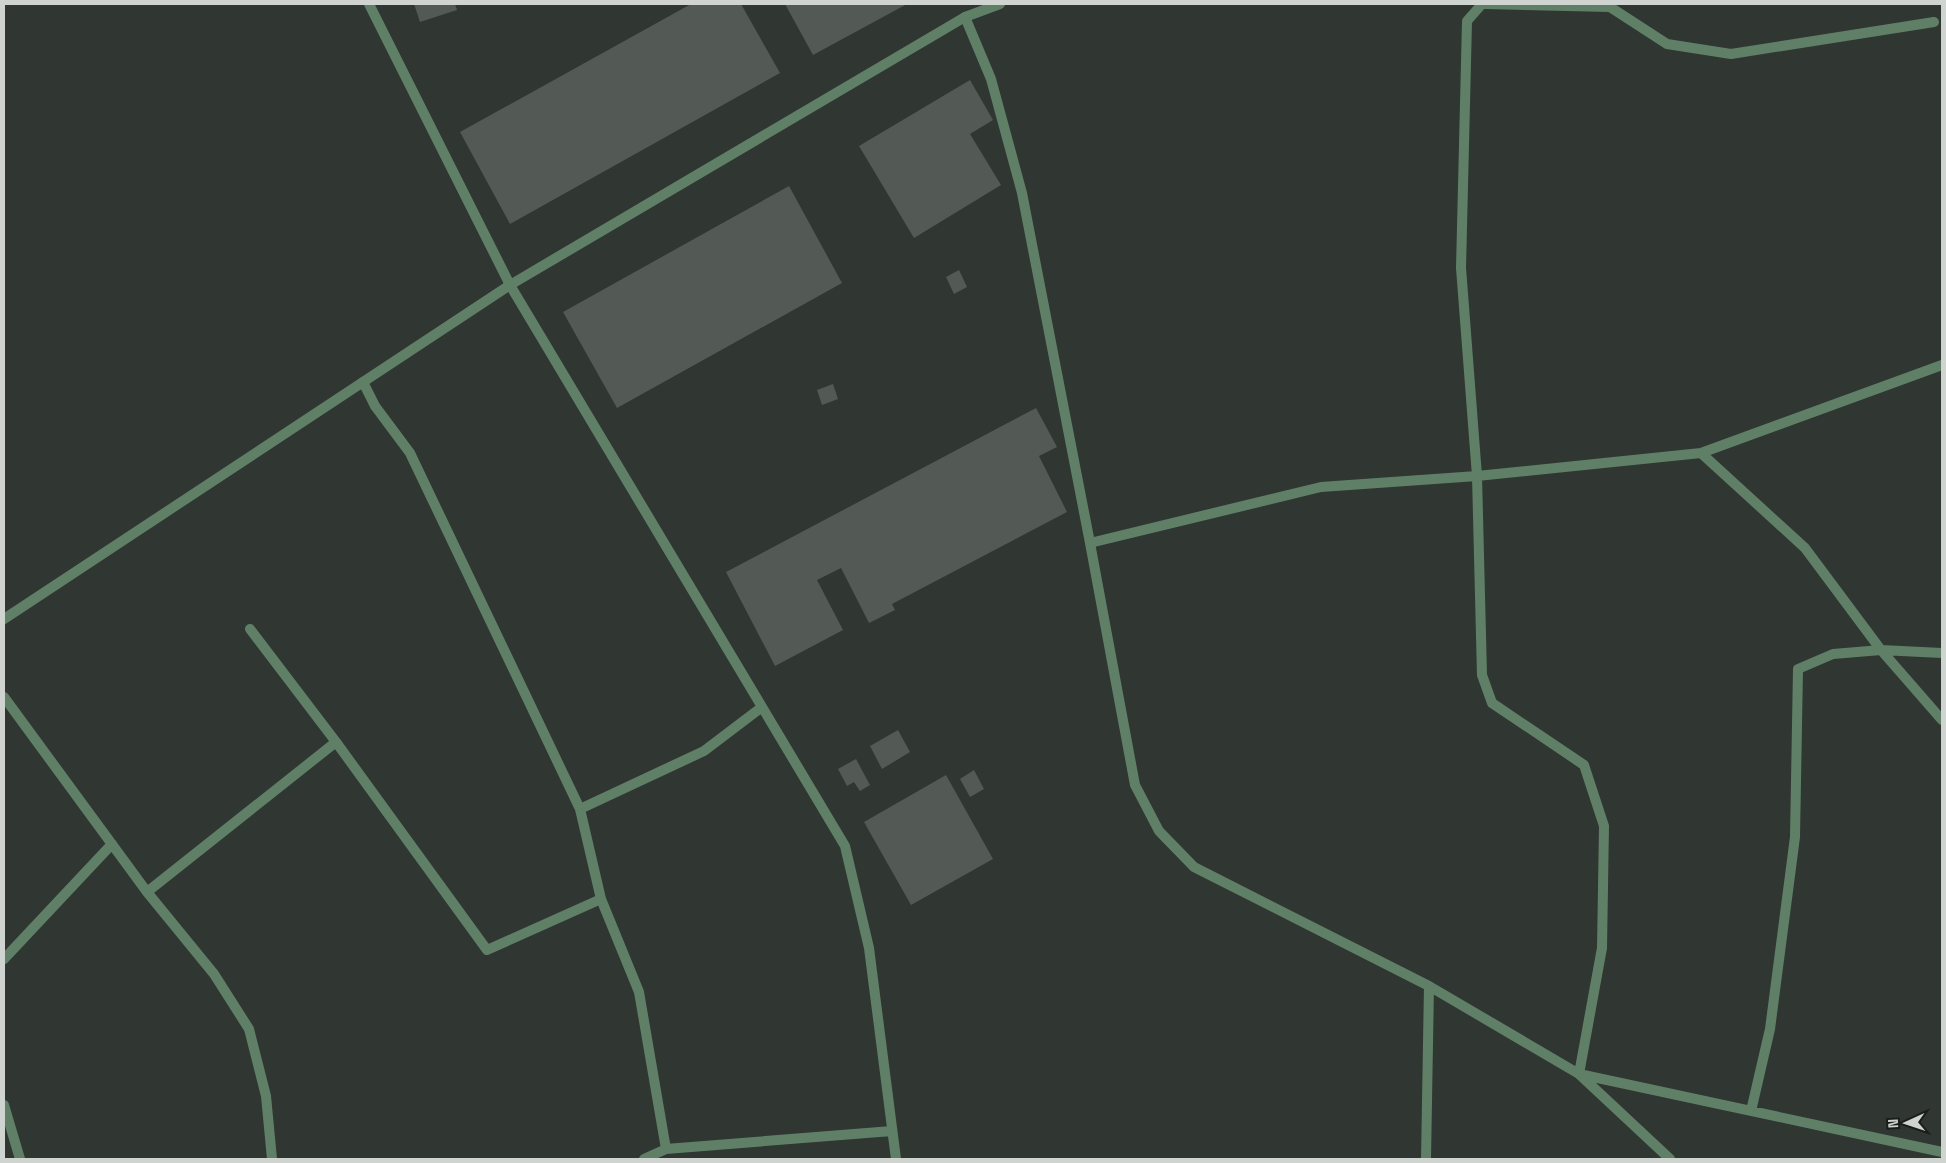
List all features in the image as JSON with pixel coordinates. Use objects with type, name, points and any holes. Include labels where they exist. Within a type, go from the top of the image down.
[{"type":"street","points":[[369,4],[510,285],[845,846],[869,948],[896,1159]]},
{"type":"street","points":[[4,619],[510,285],[965,17],[987,6],[1000,4]]},
{"type":"street","points":[[1482,4],[1467,21],[1461,268],[1477,476],[1482,674],[1492,702],[1584,765],[1604,826],[1602,948],[1579,1074]]},
{"type":"street","points":[[1486,4],[1610,7],[1667,44],[1731,54],[1934,22]]},
{"type":"street","points":[[965,17],[991,79],[1022,194],[1135,785],[1159,831],[1194,867],[1429,986],[1579,1074],[1670,1159]]},
{"type":"street","points":[[1090,543],[1321,487],[1477,476],[1701,453],[1942,365]]},
{"type":"street","points":[[362,382],[374,406],[410,453],[580,809],[601,899],[640,992],[666,1149]]},
{"type":"street","points":[[1701,453],[1805,548],[1881,650],[1942,720]]},
{"type":"street","points":[[250,629],[336,742],[487,950],[601,899]]},
{"type":"street","points":[[1751,1111],[1770,1029],[1794,837],[1798,669],[1833,654],[1881,650],[1942,653]]},
{"type":"street","points":[[4,697],[147,892],[214,974],[249,1029],[266,1096],[272,1159]]},
{"type":"street","points":[[580,809],[704,751],[762,707]]},
{"type":"street","points":[[147,892],[336,742]]},
{"type":"street","points":[[4,959],[112,844]]},
{"type":"street","points":[[1426,1159],[1429,986]]},
{"type":"street","points":[[1579,1074],[1942,1152]]},
{"type":"street","points":[[4,1105],[20,1159]]},
{"type":"street","points":[[644,1159],[666,1149],[892,1131]]},
{"type":"building","points":[[414,4],[455,4],[457,10],[420,22]]},
{"type":"building","points":[[691,4],[741,4],[780,73],[510,224],[460,132]]},
{"type":"building","points":[[785,4],[907,4],[813,55]]},
{"type":"building","points":[[970,80],[993,120],[970,134],[1001,185],[914,238],[859,146]]},
{"type":"building","points":[[789,186],[842,283],[617,408],[563,312]]},
{"type":"building","points":[[959,270],[967,287],[954,294],[946,277]]},
{"type":"building","points":[[833,384],[838,399],[822,405],[817,390]]},
{"type":"building","points":[[1036,408],[1057,447],[1039,456],[1067,512],[892,604],[895,610],[869,623],[841,568],[817,580],[843,630],[775,666],[726,572]]},
{"type":"building","points":[[898,730],[910,752],[882,769],[870,746]]},
{"type":"building","points":[[856,759],[870,785],[860,791],[854,782],[847,786],[838,769]]},
{"type":"building","points":[[974,770],[984,789],[970,797],[960,779]]},
{"type":"building","points":[[946,775],[993,859],[911,905],[864,822]]}]
